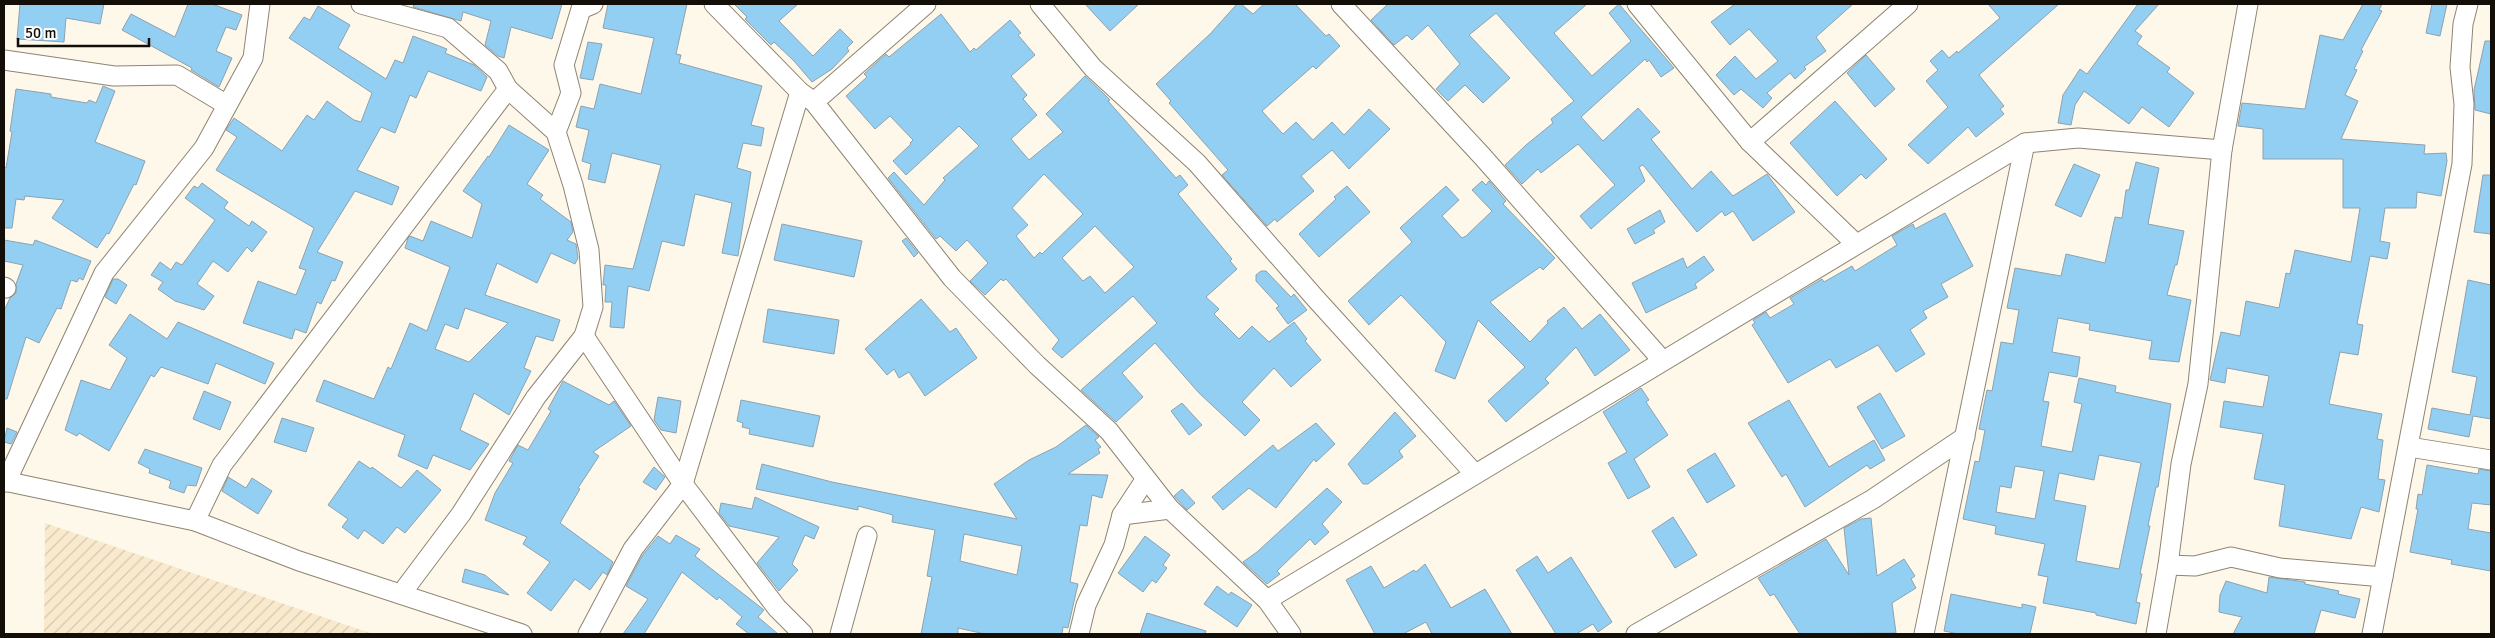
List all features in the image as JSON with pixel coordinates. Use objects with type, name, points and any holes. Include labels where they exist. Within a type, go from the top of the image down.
[{"type":"street","points":[[260,4],[253,58],[204,148],[104,273],[5,482],[195,521],[299,561],[522,634]]},
{"type":"street","points":[[362,4],[448,28],[498,71],[508,89],[556,132],[573,185],[589,250],[593,307],[584,336],[536,397],[461,514],[401,594]]},
{"type":"street","points":[[556,132],[571,93],[564,65],[570,41],[580,9],[593,4]]},
{"type":"street","points":[[714,4],[807,97],[952,278],[1037,365],[1109,432],[1145,480],[1170,509],[1267,600],[1291,634]]},
{"type":"street","points":[[588,634],[633,549],[683,484],[807,97],[926,4]]},
{"type":"street","points":[[1040,4],[1093,68],[1197,163],[1316,299],[1474,474]]},
{"type":"street","points":[[1341,4],[1482,156],[1662,360]]},
{"type":"street","points":[[1637,4],[1750,142],[1856,244]]},
{"type":"street","points":[[1750,142],[1908,4]]},
{"type":"street","points":[[2156,634],[2168,565],[2180,464],[2198,384],[2222,150],[2248,4]]},
{"type":"street","points":[[2372,634],[2462,164],[2464,104],[2460,67],[2463,24],[2468,4]]},
{"type":"street","points":[[4,60],[114,76],[177,75],[227,105]]},
{"type":"street","points":[[195,521],[222,465],[508,89]]},
{"type":"street","points":[[1267,600],[1662,360],[2025,143],[2078,138],[2222,150]]},
{"type":"street","points":[[1924,634],[2025,143]]},
{"type":"street","points":[[584,336],[683,484],[777,608],[803,634]]},
{"type":"street","points":[[1636,634],[1873,499],[1965,437]]},
{"type":"street","points":[[2409,447],[2491,460]]},
{"type":"street","points":[[1079,634],[1086,605],[1114,546],[1122,516],[1145,480]]},
{"type":"street","points":[[1122,516],[1170,509]]},
{"type":"street","points":[[840,634],[867,536]]},
{"type":"street","points":[[2168,565],[2195,566],[2231,558],[2280,568],[2383,577]]},
{"type":"shaded area","points":[[45,523],[373,634],[44,634]]},
{"type":"building","points":[[20,4],[104,4],[100,24],[66,18],[64,42],[17,39]]},
{"type":"building","points":[[188,4],[212,4],[242,15],[236,30],[226,27],[216,51],[232,58],[219,87],[191,70],[192,68],[122,30],[131,14],[175,37]]},
{"type":"building","points":[[414,4],[562,4],[552,39],[511,27],[504,58],[498,56],[485,45],[491,21],[463,12],[461,21],[413,7]]},
{"type":"building","points":[[608,4],[687,4],[676,54],[681,55],[679,63],[762,86],[751,125],[764,128],[761,146],[743,143],[737,168],[751,172],[738,256],[722,253],[732,203],[695,194],[684,246],[662,241],[649,291],[628,286],[624,328],[610,327],[612,302],[605,302],[606,285],[603,285],[605,265],[633,269],[661,165],[612,153],[605,183],[588,179],[591,164],[582,161],[589,130],[576,127],[581,106],[594,109],[600,84],[641,94],[654,38],[603,28]]},
{"type":"building","points":[[734,4],[798,4],[779,21],[813,56],[840,29],[853,42],[847,48],[849,51],[832,69],[812,82],[774,42],[771,45],[745,19],[747,17]]},
{"type":"building","points":[[1085,4],[1139,4],[1110,31]]},
{"type":"building","points":[[1237,4],[1241,4],[1253,14],[1264,4],[1295,4],[1326,36],[1329,34],[1340,46],[1316,69],[1313,66],[1262,111],[1283,134],[1296,122],[1313,140],[1332,122],[1344,135],[1369,109],[1390,129],[1349,169],[1332,150],[1301,176],[1314,191],[1277,222],[1275,219],[1267,226],[1222,175],[1228,170],[1169,103],[1171,101],[1156,84],[1210,34]]},
{"type":"building","points":[[1388,4],[1587,4],[1554,33],[1592,76],[1631,41],[1609,13],[1619,4],[1674,68],[1661,77],[1649,60],[1647,62],[1645,59],[1581,117],[1603,141],[1638,108],[1660,132],[1651,139],[1692,189],[1711,171],[1733,196],[1767,174],[1795,212],[1753,241],[1733,211],[1725,216],[1722,211],[1697,232],[1643,165],[1639,167],[1645,181],[1591,229],[1580,216],[1615,185],[1578,144],[1541,173],[1538,169],[1522,184],[1505,165],[1553,123],[1551,119],[1574,101],[1496,13],[1469,35],[1510,78],[1483,103],[1465,85],[1448,101],[1436,89],[1460,64],[1428,25],[1412,40],[1407,35],[1394,45],[1371,20]]},
{"type":"building","points":[[1735,4],[1853,4],[1816,37],[1826,51],[1804,67],[1806,69],[1795,79],[1790,73],[1767,93],[1772,98],[1763,108],[1741,89],[1734,95],[1716,75],[1735,56],[1756,79],[1778,61],[1749,29],[1730,45],[1711,22]]},
{"type":"building","points":[[1988,4],[2059,4],[1979,75],[2004,106],[2000,109],[2004,114],[1976,137],[1968,127],[1928,164],[1908,145],[1948,107],[1926,81],[1938,70],[1930,61],[1942,50],[1949,58],[1957,51],[1958,53],[2000,18]]},
{"type":"building","points":[[2138,4],[2159,4],[2135,31],[2142,36],[2137,44],[2170,68],[2167,72],[2194,93],[2169,127],[2142,107],[2129,124],[2084,91],[2075,105],[2071,125],[2058,123],[2063,95],[2080,69],[2087,74]]},
{"type":"building","points":[[2363,4],[2382,4],[2379,10],[2382,11],[2361,50],[2363,51],[2354,69],[2357,70],[2345,95],[2358,101],[2341,139],[2425,145],[2424,154],[2446,153],[2447,161],[2441,196],[2417,192],[2416,208],[2385,208],[2380,241],[2390,243],[2387,259],[2370,256],[2357,324],[2363,325],[2358,355],[2340,352],[2329,404],[2382,414],[2377,439],[2383,440],[2378,479],[2385,480],[2379,512],[2361,507],[2351,539],[2279,526],[2285,485],[2254,479],[2263,434],[2220,427],[2224,401],[2263,407],[2269,376],[2227,368],[2225,383],[2210,380],[2221,332],[2240,336],[2246,301],[2279,308],[2286,273],[2290,274],[2295,250],[2351,262],[2360,208],[2343,208],[2343,159],[2263,159],[2263,129],[2238,126],[2242,103],[2305,109],[2320,35],[2343,40]]},
{"type":"building","points":[[2432,4],[2447,4],[2440,36],[2426,33]]},
{"type":"building","points":[[318,6],[350,25],[338,48],[386,79],[395,60],[403,63],[413,36],[447,49],[445,53],[474,65],[487,77],[481,91],[428,71],[416,98],[410,95],[395,133],[381,127],[357,170],[399,187],[392,205],[355,191],[317,252],[343,262],[335,281],[332,280],[321,304],[317,302],[306,333],[295,329],[292,339],[243,323],[258,281],[296,295],[306,270],[299,268],[314,228],[216,170],[237,137],[226,130],[234,118],[282,151],[307,115],[314,120],[327,101],[354,120],[361,122],[372,93],[289,38],[304,17],[310,20]]},
{"type":"building","points":[[941,14],[970,52],[974,48],[976,50],[1010,20],[1021,33],[1018,35],[1035,55],[1011,76],[1027,95],[1023,99],[1037,115],[1011,139],[1029,160],[1063,132],[1046,114],[1085,76],[1110,100],[1108,101],[1176,178],[1180,175],[1188,185],[1178,194],[1232,259],[1230,261],[1237,269],[1206,297],[1219,309],[1214,314],[1239,339],[1252,326],[1269,342],[1294,322],[1307,339],[1305,341],[1321,360],[1291,387],[1274,368],[1242,402],[1260,420],[1245,436],[1199,393],[1155,343],[1122,373],[1143,397],[1116,422],[1081,390],[1157,323],[1133,296],[1062,358],[1052,349],[1059,340],[1006,279],[1003,281],[1001,279],[985,295],[970,281],[988,263],[967,240],[956,251],[940,236],[936,239],[888,178],[894,172],[924,205],[945,180],[943,178],[979,146],[959,126],[906,175],[893,161],[913,140],[890,116],[875,129],[846,96],[867,77],[864,74],[886,54],[889,57]],"holes":[[[1044,174],[1083,214],[1042,254],[1040,252],[1034,258],[1016,236],[1028,225],[1012,208]],[[1095,226],[1134,267],[1105,293],[1090,276],[1083,281],[1062,258]]]},
{"type":"building","points":[[2485,41],[2491,41],[2491,114],[2475,110],[2474,90]]},
{"type":"building","points":[[588,42],[602,44],[593,80],[580,78]]},
{"type":"building","points":[[1866,55],[1895,89],[1875,107],[1847,73]]},
{"type":"building","points":[[103,86],[115,91],[95,142],[145,161],[136,185],[134,184],[109,234],[107,233],[97,248],[52,218],[64,200],[25,196],[24,200],[16,199],[12,228],[4,228],[4,167],[6,168],[12,132],[10,131],[16,89],[51,94],[51,97],[87,103],[89,100],[96,103]]},
{"type":"building","points":[[1835,101],[1887,159],[1866,179],[1861,174],[1837,196],[1790,143]]},
{"type":"building","points":[[509,125],[549,150],[527,184],[543,195],[540,199],[571,222],[573,232],[567,240],[576,244],[578,258],[575,264],[551,253],[537,283],[497,263],[485,295],[560,320],[553,341],[536,336],[524,368],[531,371],[509,415],[474,393],[460,430],[489,444],[470,470],[433,455],[427,469],[398,456],[405,435],[316,401],[324,380],[374,399],[388,367],[391,369],[410,323],[427,331],[450,267],[405,248],[408,238],[410,236],[423,241],[431,221],[472,238],[482,204],[463,191],[489,157]],"holes":[[[465,308],[508,323],[469,362],[435,349],[445,324],[458,329]]]},
{"type":"building","points":[[2136,162],[2159,168],[2148,224],[2184,231],[2177,265],[2175,265],[2167,295],[2191,300],[2179,362],[2149,359],[2152,341],[2089,330],[2090,324],[2058,318],[2052,352],[2080,357],[2077,377],[2049,372],[2043,401],[2049,402],[2041,446],[2072,452],[2082,404],[2074,402],[2079,378],[2116,386],[2115,392],[2171,404],[2158,487],[2156,487],[2140,574],[2142,574],[2136,602],[2140,603],[2136,624],[2096,615],[2096,613],[2043,603],[2048,577],[2038,575],[2045,544],[1995,534],[1996,526],[1963,519],[1975,461],[1979,462],[1985,430],[1979,429],[1987,390],[1992,391],[2001,342],[2013,344],[2019,310],[2007,308],[2015,268],[2061,276],[2066,254],[2105,263],[2115,217],[2122,218],[2126,190],[2129,190]],"holes":[[[2099,455],[2141,463],[2119,569],[2076,561],[2086,506],[2054,500],[2059,473],[2094,480]],[[2015,466],[2044,471],[2035,519],[1996,512],[2000,486],[2011,488]]]},
{"type":"building","points":[[2074,164],[2100,175],[2081,217],[2055,205]]},
{"type":"building","points":[[2483,175],[2491,175],[2491,234],[2474,232]]},
{"type":"building","points":[[1482,181],[1486,185],[1489,181],[1506,201],[1503,204],[1555,258],[1543,270],[1540,267],[1490,302],[1530,342],[1548,323],[1547,321],[1564,307],[1582,329],[1600,314],[1630,350],[1595,376],[1576,347],[1545,379],[1549,383],[1506,422],[1488,401],[1525,367],[1478,320],[1455,379],[1435,371],[1446,342],[1401,295],[1369,325],[1348,301],[1412,242],[1400,228],[1446,186],[1459,200],[1442,216],[1462,238],[1466,236],[1492,211],[1472,190]]},
{"type":"building","points":[[202,183],[228,202],[224,208],[249,226],[252,221],[267,232],[252,252],[247,247],[228,272],[213,261],[197,284],[214,296],[204,310],[175,301],[158,289],[163,282],[151,275],[160,262],[171,270],[176,262],[182,265],[215,220],[185,198],[194,186],[198,188]]},
{"type":"building","points":[[1347,186],[1370,212],[1319,257],[1299,234]]},
{"type":"building","points":[[1660,210],[1665,222],[1653,230],[1655,233],[1635,244],[1627,229]]},
{"type":"building","points":[[1945,213],[1973,266],[1941,284],[1948,297],[1923,311],[1927,318],[1910,330],[1925,354],[1896,372],[1878,345],[1836,368],[1830,359],[1788,383],[1752,325],[1755,323],[1753,320],[1766,312],[1770,318],[1794,304],[1790,298],[1822,279],[1824,282],[1852,266],[1855,271],[1897,245],[1892,236],[1913,224],[1915,229]]},
{"type":"building","points":[[782,224],[862,241],[854,277],[774,260]]},
{"type":"building","points":[[906,238],[918,253],[914,257],[902,241]]},
{"type":"building","points":[[4,240],[33,245],[35,240],[91,261],[83,280],[79,278],[77,282],[71,280],[61,309],[57,308],[39,343],[26,337],[7,399],[4,399],[4,311],[10,298],[16,293],[16,284],[23,265],[4,261]]},
{"type":"building","points":[[1704,256],[1714,270],[1695,284],[1697,288],[1646,313],[1632,283],[1683,258],[1687,268]]},
{"type":"building","points":[[1261,271],[1266,271],[1291,297],[1294,294],[1307,310],[1288,324],[1276,308],[1279,306],[1256,281],[1256,275]]},
{"type":"building","points":[[113,279],[118,279],[127,285],[116,304],[105,297]]},
{"type":"building","points":[[2468,280],[2491,285],[2491,419],[2473,416],[2469,437],[2428,429],[2432,408],[2470,415],[2477,377],[2452,372]]},
{"type":"building","points":[[921,299],[950,332],[956,328],[977,358],[925,396],[909,372],[899,378],[894,369],[887,375],[865,349]]},
{"type":"building","points":[[768,309],[839,320],[834,354],[763,342]]},
{"type":"building","points":[[130,314],[167,339],[178,322],[274,363],[265,384],[216,363],[208,384],[161,367],[154,377],[151,375],[109,451],[79,433],[77,436],[65,430],[81,380],[110,390],[127,358],[109,345]]},
{"type":"building","points":[[563,381],[609,405],[614,401],[631,426],[593,452],[599,456],[578,488],[580,489],[560,523],[613,562],[607,575],[603,572],[590,590],[575,579],[551,611],[527,593],[550,562],[523,544],[527,537],[485,520],[495,493],[513,463],[509,461],[518,445],[528,450],[551,411],[548,409]]},
{"type":"building","points":[[1641,388],[1649,400],[1646,402],[1668,435],[1634,459],[1650,487],[1628,499],[1608,463],[1627,452],[1603,412]]},
{"type":"building","points":[[204,391],[231,402],[220,430],[193,419]]},
{"type":"building","points":[[1880,393],[1905,436],[1882,449],[1857,407]]},
{"type":"building","points":[[658,397],[681,401],[676,433],[661,430],[654,420]]},
{"type":"building","points":[[741,400],[820,416],[813,447],[749,434],[750,429],[742,427],[743,423],[737,421]]},
{"type":"building","points":[[1789,400],[1829,467],[1874,440],[1885,460],[1870,469],[1867,465],[1805,507],[1786,474],[1782,477],[1748,423]]},
{"type":"building","points":[[1182,403],[1202,425],[1189,435],[1171,411]]},
{"type":"building","points":[[1395,412],[1416,436],[1399,451],[1403,457],[1368,484],[1363,484],[1348,464]]},
{"type":"building","points":[[282,418],[314,428],[306,452],[274,442]]},
{"type":"building","points":[[1316,423],[1335,444],[1316,462],[1314,459],[1276,508],[1249,488],[1223,510],[1212,497],[1273,445],[1278,451]]},
{"type":"building","points":[[1086,425],[1099,437],[1095,440],[1101,447],[1098,449],[1100,453],[1068,474],[1108,475],[1102,498],[1092,495],[1087,526],[1080,525],[1070,582],[1078,584],[1068,628],[1063,627],[1062,634],[985,634],[958,628],[958,634],[921,634],[932,577],[927,576],[935,530],[892,522],[893,515],[858,506],[858,510],[756,489],[762,464],[832,482],[1017,519],[994,484],[1029,460],[1056,447]],"holes":[[[964,534],[1022,546],[1017,575],[960,561]]]},
{"type":"building","points":[[7,428],[17,432],[11,444],[4,442]]},
{"type":"building","points":[[145,449],[202,468],[196,486],[187,485],[184,493],[169,488],[171,481],[149,473],[150,469],[138,463]]},
{"type":"building","points":[[1715,453],[1735,486],[1707,503],[1687,470]]},
{"type":"building","points":[[359,461],[371,469],[372,467],[401,488],[417,470],[441,490],[405,533],[397,527],[383,544],[364,530],[358,539],[342,527],[348,519],[328,505]]},
{"type":"building","points":[[2427,465],[2478,474],[2479,469],[2491,471],[2491,505],[2472,503],[2468,529],[2491,533],[2491,571],[2451,564],[2452,560],[2410,552],[2418,509],[2416,509],[2418,494],[2422,495]]},
{"type":"building","points":[[654,467],[665,477],[656,490],[643,482]]},
{"type":"building","points":[[228,477],[246,488],[252,478],[272,491],[258,514],[222,491]]},
{"type":"building","points":[[1327,488],[1342,502],[1322,524],[1329,532],[1315,545],[1310,539],[1277,571],[1280,574],[1267,584],[1243,562],[1257,552]]},
{"type":"building","points":[[1182,489],[1195,503],[1187,510],[1174,496]]},
{"type":"building","points":[[755,497],[819,527],[814,539],[805,535],[792,564],[798,570],[779,591],[757,563],[779,537],[729,526],[719,513],[721,503],[752,509]]},
{"type":"building","points":[[1673,517],[1697,555],[1675,568],[1652,531]]},
{"type":"building","points":[[1871,518],[1877,576],[1904,559],[1915,576],[1911,579],[1916,588],[1892,603],[1896,633],[1800,634],[1774,594],[1770,596],[1758,578],[1826,539],[1849,575],[1844,528],[1861,519]]},
{"type":"building","points":[[676,535],[700,549],[695,556],[764,610],[758,617],[778,634],[749,634],[736,624],[742,617],[719,597],[717,600],[682,572],[644,634],[623,634],[648,599],[626,586],[642,556],[658,536],[670,544]]},
{"type":"building","points":[[1145,536],[1170,555],[1163,565],[1167,568],[1156,583],[1152,580],[1143,592],[1118,573]]},
{"type":"building","points":[[1537,556],[1548,573],[1571,557],[1612,622],[1598,632],[1593,624],[1576,634],[1556,634],[1516,570]]},
{"type":"building","points":[[1425,564],[1451,608],[1485,589],[1512,634],[1432,634],[1426,622],[1403,634],[1375,634],[1346,580],[1371,566],[1384,588],[1414,570],[1416,572]]},
{"type":"building","points":[[465,569],[485,575],[509,595],[462,582]]},
{"type":"building","points":[[2269,577],[2305,582],[2305,584],[2339,591],[2338,594],[2360,599],[2355,618],[2321,610],[2314,634],[2233,634],[2242,617],[2219,612],[2220,595],[2226,581],[2267,593]]},
{"type":"building","points":[[1217,586],[1229,595],[1231,592],[1252,605],[1237,627],[1204,604]]},
{"type":"building","points":[[1951,594],[2022,608],[2022,604],[2036,607],[2030,634],[1959,634],[1944,631]]},
{"type":"building","points":[[1147,613],[1206,631],[1205,634],[1140,634]]}]
